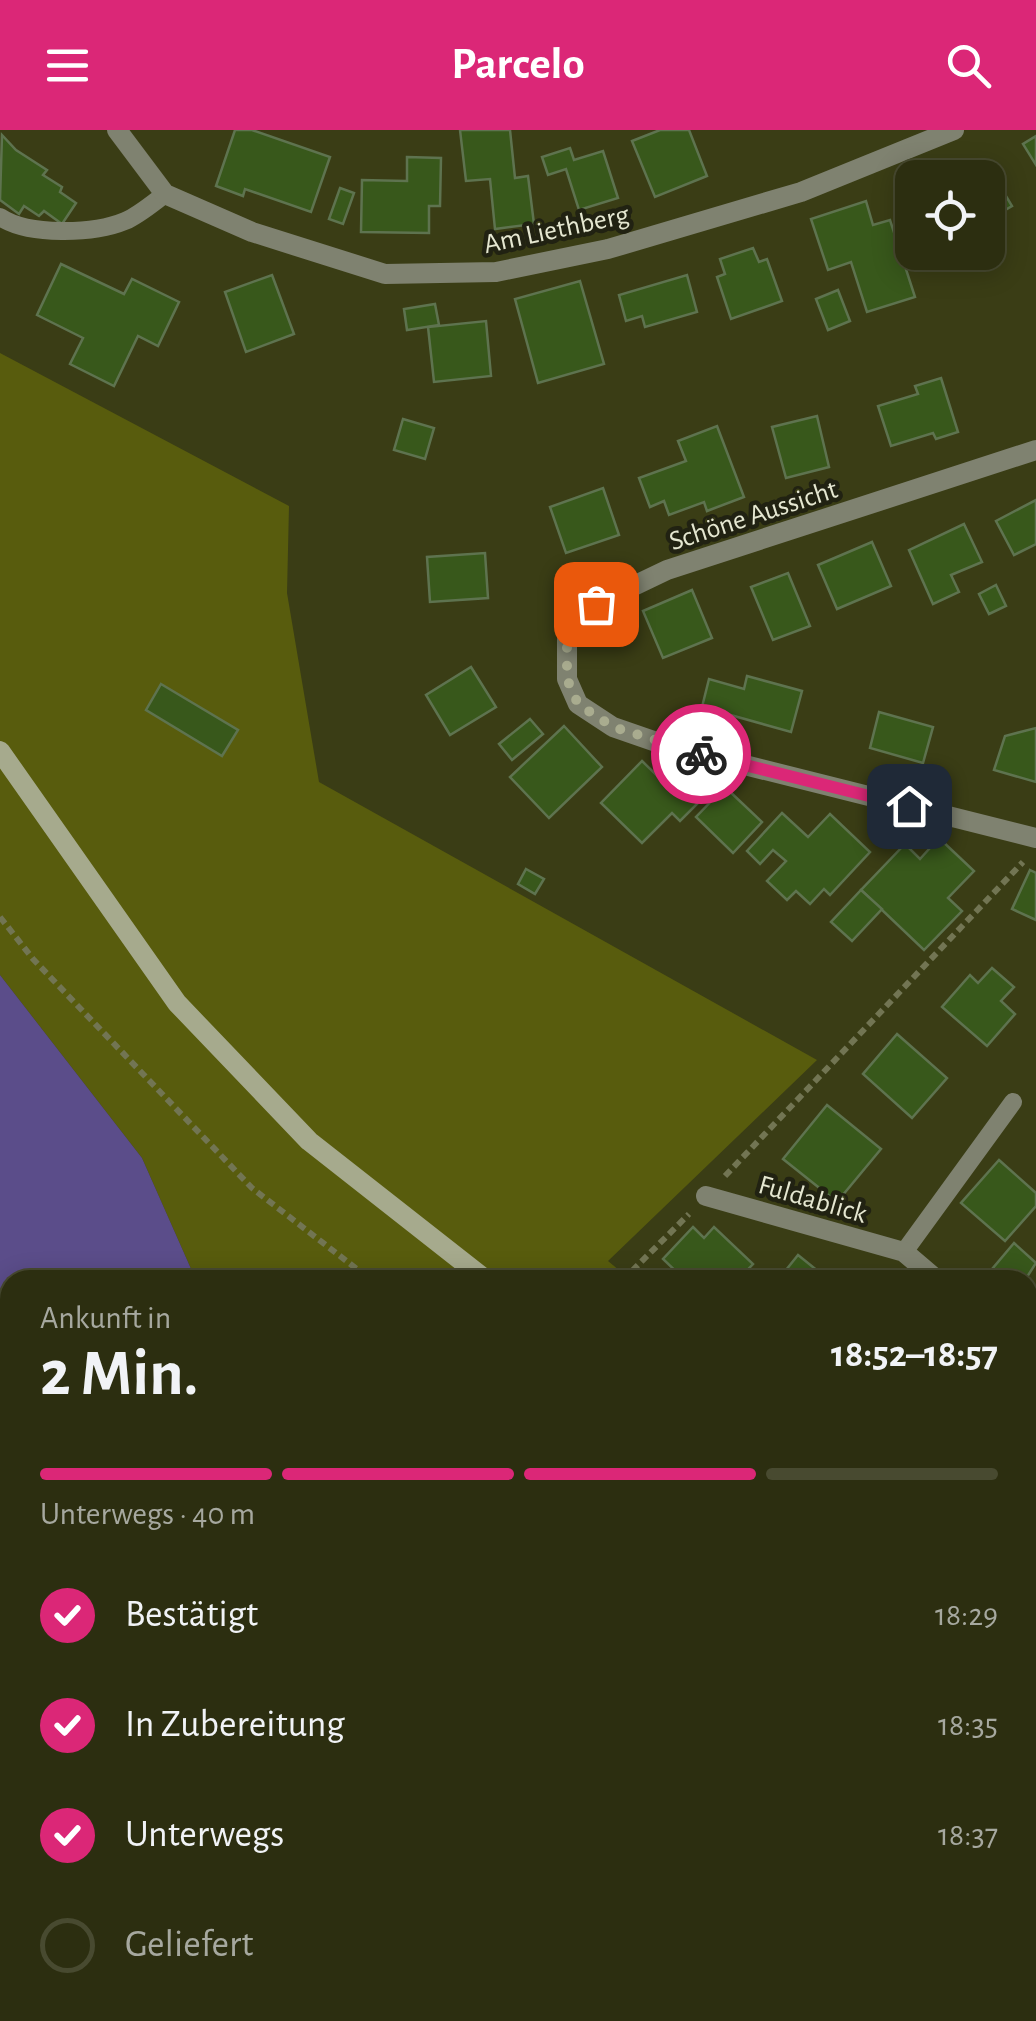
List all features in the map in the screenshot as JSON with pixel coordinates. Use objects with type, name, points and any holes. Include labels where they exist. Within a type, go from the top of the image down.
[{"type":"street","name":"Am Liethberg","points":[[117,130],[166,194],[252,232],[385,274],[496,272],[608,249],[785,197],[954,130]]},
{"type":"street","name":"Schöne Aussicht","points":[[1036,450],[667,570],[596,604],[567,640],[567,679],[578,704],[613,727],[665,744],[1036,838]]},
{"type":"street","points":[[0,750],[176,1004],[310,1141],[473,1270]]},
{"type":"street","name":"Fuldablick","points":[[706,1196],[904,1252],[926,1270]]},
{"type":"lane","points":[[0,217],[14,226],[74,230],[124,221],[166,194]]},
{"type":"lane","points":[[904,1252],[1013,1102]]},
{"type":"path","points":[[828,1066],[1036,848]]},
{"type":"path","points":[[0,917],[34,960],[252,1188],[357,1270]]},
{"type":"shaded area","points":[[0,353],[289,506],[287,593],[319,782],[817,1060],[608,1261],[619,1270],[192,1270],[142,1158],[0,975]]},
{"type":"shaded area","points":[[0,975],[142,1158],[192,1270],[0,1270]]},
{"type":"building","points":[[235,130],[252,130],[330,157],[311,212],[245,189],[243,196],[216,186]]},
{"type":"building","points":[[460,130],[510,130],[515,178],[528,176],[534,224],[495,229],[490,179],[466,181]]},
{"type":"building","points":[[660,130],[689,130],[707,176],[655,197],[632,141]]},
{"type":"building","points":[[2,135],[16,150],[47,170],[43,175],[62,187],[60,192],[76,203],[62,224],[44,211],[39,216],[24,206],[19,214],[0,200]]},
{"type":"building","points":[[1036,136],[1036,165],[1023,144]]},
{"type":"building","points":[[570,148],[574,160],[603,151],[618,198],[579,210],[566,169],[548,175],[542,157]]},
{"type":"building","points":[[407,157],[441,158],[440,206],[429,206],[429,233],[361,232],[362,180],[407,181]]},
{"type":"building","points":[[340,188],[354,193],[343,224],[329,219]]},
{"type":"building","points":[[866,201],[873,225],[890,220],[895,235],[895,270],[906,270],[915,297],[867,312],[851,262],[828,270],[811,219]]},
{"type":"building","points":[[753,248],[759,262],[767,259],[782,301],[731,319],[717,277],[725,274],[720,259]]},
{"type":"building","points":[[61,264],[124,294],[132,279],[179,302],[158,346],[138,336],[114,386],[70,364],[83,338],[37,315]]},
{"type":"building","points":[[272,275],[294,334],[246,352],[225,292]]},
{"type":"building","points":[[687,275],[697,312],[645,327],[642,316],[626,321],[619,295]]},
{"type":"building","points":[[580,281],[604,364],[538,383],[515,299]]},
{"type":"building","points":[[838,290],[850,321],[828,330],[816,299]]},
{"type":"building","points":[[435,304],[439,325],[407,330],[404,309]]},
{"type":"building","points":[[486,321],[491,376],[434,382],[428,327]]},
{"type":"building","points":[[941,378],[958,432],[936,439],[933,433],[891,446],[878,406],[918,394],[915,386]]},
{"type":"building","points":[[817,416],[829,467],[786,478],[772,427]]},
{"type":"building","points":[[403,419],[434,428],[425,459],[394,450]]},
{"type":"building","points":[[717,426],[744,497],[707,511],[704,502],[669,515],[664,501],[650,507],[639,478],[686,461],[678,441]]},
{"type":"building","points":[[603,488],[619,535],[566,553],[550,507]]},
{"type":"building","points":[[1036,500],[1036,544],[1014,555],[996,521]]},
{"type":"building","points":[[964,524],[982,562],[951,575],[959,592],[933,604],[909,550]]},
{"type":"building","points":[[872,542],[891,586],[837,609],[818,565]]},
{"type":"building","points":[[485,553],[488,598],[430,602],[427,557]]},
{"type":"building","points":[[788,573],[810,626],[773,640],[751,587]]},
{"type":"building","points":[[996,585],[1006,606],[989,614],[979,594]]},
{"type":"building","points":[[692,590],[712,638],[663,658],[643,611]]},
{"type":"building","points":[[471,667],[496,707],[450,735],[426,695]]},
{"type":"building","points":[[747,676],[802,691],[791,732],[702,707],[709,679],[744,689]]},
{"type":"building","points":[[161,684],[238,730],[222,756],[146,710]]},
{"type":"building","points":[[879,712],[933,727],[923,763],[870,748]]},
{"type":"building","points":[[530,719],[543,734],[512,760],[499,744]]},
{"type":"building","points":[[564,726],[602,767],[549,818],[510,777]]},
{"type":"building","points":[[1036,728],[1036,782],[994,770],[1005,736]]},
{"type":"building","points":[[642,761],[678,796],[689,786],[702,799],[680,821],[672,813],[642,843],[601,803]]},
{"type":"building","points":[[725,787],[762,822],[733,853],[696,817]]},
{"type":"building","points":[[782,813],[808,837],[830,814],[870,852],[830,895],[824,889],[810,904],[796,891],[787,900],[767,881],[786,861],[773,850],[760,864],[747,851]]},
{"type":"building","points":[[939,838],[974,871],[948,898],[962,911],[924,950],[861,890],[905,844],[920,859]]},
{"type":"building","points":[[526,869],[544,879],[535,894],[518,884]]},
{"type":"building","points":[[1030,870],[1036,873],[1036,920],[1012,909]]},
{"type":"building","points":[[861,890],[882,909],[852,941],[831,922]]},
{"type":"building","points":[[992,968],[1014,987],[1001,1001],[1015,1014],[987,1046],[942,1007],[970,975],[978,983]]},
{"type":"building","points":[[897,1034],[947,1078],[912,1118],[863,1074]]},
{"type":"building","points":[[827,1105],[881,1149],[837,1202],[783,1159]]},
{"type":"building","points":[[999,1160],[1036,1193],[1036,1206],[1005,1241],[961,1203]]},
{"type":"building","points":[[693,1227],[704,1238],[714,1227],[753,1264],[747,1270],[675,1270],[663,1259]]},
{"type":"building","points":[[1014,1243],[1036,1263],[1031,1270],[993,1268]]},
{"type":"building","points":[[798,1255],[817,1270],[786,1270]]},
{"type":"way so far","points":[[596,604],[567,640],[567,679],[578,704],[613,727],[701,754]]},
{"type":"route","points":[[701,754],[909,806]]}]
